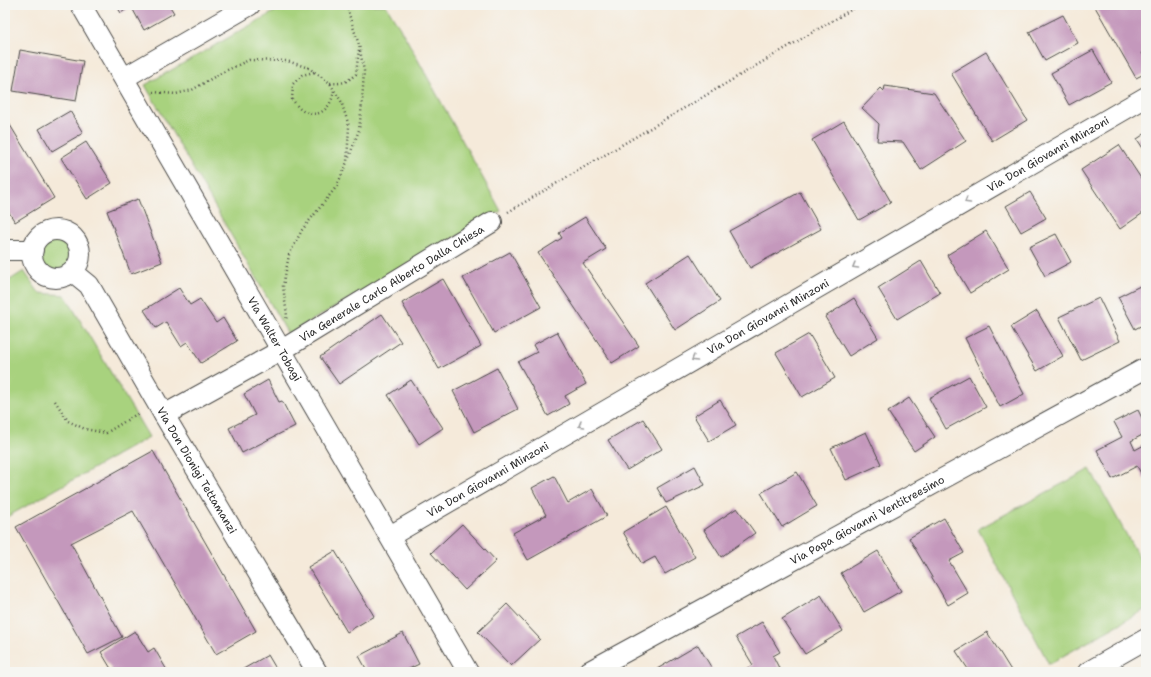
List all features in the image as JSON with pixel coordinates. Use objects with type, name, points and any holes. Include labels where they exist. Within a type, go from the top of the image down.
[{"type":"street","name":"Via Walter Tobagi","points":[[81,5],[468,672]]},
{"type":"street","points":[[126,83],[250,5]]},
{"type":"street","name":"Via Don Giovanni Minzoni","points":[[390,536],[1146,97]]},
{"type":"street","name":"Via Generale Carlo Alberto Dalla Chiesa","points":[[160,408],[282,350],[492,222]]},
{"type":"street","points":[[56,230],[67,233],[74,238],[79,246],[80,254],[73,272],[66,276],[51,278],[43,274],[35,266],[33,250],[35,243],[40,236],[47,232],[56,230]]},
{"type":"street","points":[[5,250],[33,250]]},
{"type":"street","name":"Via Don Dionigi Tettamanzi","points":[[73,272],[89,284],[160,408],[317,672]]},
{"type":"street","name":"Via Papa Giovanni Ventitreesimo","points":[[588,672],[1146,368]]},
{"type":"street","points":[[1088,672],[1146,640]]},
{"type":"path","points":[[282,350],[287,316],[282,286],[289,255],[302,230],[337,186],[359,130],[364,71],[359,45],[346,5]]},
{"type":"path","points":[[492,222],[858,5]]},
{"type":"path","points":[[330,83],[338,84],[347,82],[356,74],[359,45]]},
{"type":"path","points":[[126,83],[156,93],[176,94],[192,90],[221,72],[249,60],[287,61],[309,68],[330,83],[341,101],[349,126],[347,162]]},
{"type":"path","points":[[314,72],[302,75],[293,84],[292,100],[302,110],[310,113],[322,112],[329,106],[334,90]]},
{"type":"path","points":[[55,401],[68,420],[84,429],[106,433],[136,415],[160,408]]},
{"type":"green space","points":[[286,5],[386,5],[407,40],[501,211],[288,334],[145,85]]},
{"type":"green space","points":[[56,235],[66,238],[72,244],[75,254],[72,264],[66,270],[56,273],[46,270],[40,264],[37,254],[40,244],[46,238]]},
{"type":"green space","points":[[24,271],[39,293],[65,295],[149,437],[5,518],[5,283]]},
{"type":"green space","points":[[1090,469],[1146,570],[1146,609],[1049,664],[978,529]]},
{"type":"building","points":[[116,5],[169,5],[174,13],[144,30],[131,6],[121,13]]},
{"type":"building","points":[[1094,5],[1146,5],[1146,51],[1142,53],[1146,60],[1146,73],[1136,78]]},
{"type":"building","points":[[1063,15],[1078,43],[1045,61],[1029,32]]},
{"type":"building","points":[[20,50],[83,61],[76,101],[13,91]]},
{"type":"building","points":[[1093,50],[1111,82],[1069,105],[1051,73]]},
{"type":"building","points":[[986,52],[1027,120],[992,141],[951,73]]},
{"type":"building","points":[[885,86],[934,93],[966,141],[921,170],[903,142],[877,141],[879,124],[862,108],[881,88],[884,91]]},
{"type":"building","points":[[70,111],[83,133],[52,151],[39,129]]},
{"type":"building","points":[[7,120],[54,198],[15,222],[5,206],[5,121]]},
{"type":"building","points":[[844,121],[891,202],[859,220],[812,140]]},
{"type":"building","points":[[1146,133],[1146,153],[1137,139]]},
{"type":"building","points":[[86,142],[112,183],[87,199],[61,158]]},
{"type":"building","points":[[1119,145],[1146,186],[1146,211],[1120,229],[1081,170]]},
{"type":"building","points":[[800,192],[821,229],[750,268],[729,231]]},
{"type":"building","points":[[1030,192],[1046,218],[1021,232],[1006,206]]},
{"type":"building","points":[[138,199],[162,262],[131,274],[107,211]]},
{"type":"building","points":[[585,217],[606,249],[583,263],[639,346],[612,363],[538,253],[562,238],[559,233]]},
{"type":"building","points":[[986,231],[1009,269],[970,293],[947,255]]},
{"type":"building","points":[[1056,234],[1071,262],[1045,276],[1029,247]]},
{"type":"building","points":[[510,252],[541,307],[494,333],[463,278]]},
{"type":"building","points":[[690,254],[720,301],[675,330],[645,283]]},
{"type":"building","points":[[921,261],[940,293],[897,319],[878,288]]},
{"type":"building","points":[[443,279],[481,346],[439,369],[402,303]]},
{"type":"building","points":[[1146,283],[1146,323],[1135,329],[1118,297]]},
{"type":"building","points":[[179,288],[190,305],[200,299],[216,323],[223,318],[237,341],[201,363],[187,342],[181,346],[166,322],[156,328],[144,310]]},
{"type":"building","points":[[854,298],[878,338],[849,356],[825,317]]},
{"type":"building","points":[[1099,298],[1120,341],[1081,360],[1059,317]]},
{"type":"building","points":[[1037,311],[1063,356],[1037,371],[1011,327]]},
{"type":"building","points":[[382,314],[401,342],[339,384],[320,357]]},
{"type":"building","points":[[989,326],[1024,394],[1000,407],[965,338]]},
{"type":"building","points":[[557,332],[586,384],[565,396],[569,404],[548,416],[518,362],[537,352],[533,345]]},
{"type":"building","points":[[809,334],[835,378],[802,397],[776,353]]},
{"type":"building","points":[[497,368],[518,409],[474,432],[453,391]]},
{"type":"building","points":[[969,376],[986,407],[946,429],[929,398]]},
{"type":"building","points":[[268,380],[279,402],[282,401],[295,426],[242,453],[229,428],[255,415],[244,394]]},
{"type":"building","points":[[411,380],[443,428],[419,444],[388,395]]},
{"type":"building","points":[[909,398],[935,437],[914,451],[888,412]]},
{"type":"building","points":[[720,400],[736,425],[709,441],[694,416]]},
{"type":"building","points":[[1138,410],[1146,426],[1146,433],[1131,441],[1135,450],[1146,444],[1146,478],[1144,479],[1137,466],[1112,479],[1097,450],[1122,437],[1114,422]]},
{"type":"building","points":[[643,419],[662,449],[627,470],[608,440]]},
{"type":"building","points":[[866,432],[881,464],[846,480],[831,448]]},
{"type":"building","points":[[153,451],[256,631],[216,654],[133,511],[71,543],[122,637],[88,654],[16,527]]},
{"type":"building","points":[[695,466],[705,485],[666,503],[657,488]]},
{"type":"building","points":[[797,472],[817,506],[782,527],[761,493]]},
{"type":"building","points":[[554,476],[568,503],[592,489],[607,516],[528,560],[513,533],[546,515],[532,488]]},
{"type":"building","points":[[666,507],[695,557],[665,574],[655,557],[642,564],[623,532]]},
{"type":"building","points":[[737,508],[755,533],[721,557],[704,530]]},
{"type":"building","points":[[944,518],[964,553],[949,561],[968,593],[948,605],[909,538]]},
{"type":"building","points":[[462,524],[496,561],[465,590],[431,553]]},
{"type":"building","points":[[335,551],[374,616],[347,632],[308,567]]},
{"type":"building","points":[[878,551],[901,591],[864,612],[841,573]]},
{"type":"building","points":[[821,595],[843,631],[805,654],[782,619]]},
{"type":"building","points":[[507,604],[540,639],[511,666],[478,632]]},
{"type":"building","points":[[762,622],[780,652],[773,656],[781,672],[740,672],[753,665],[736,637]]},
{"type":"building","points":[[135,631],[148,652],[154,648],[168,672],[113,672],[101,652]]},
{"type":"building","points":[[987,632],[1012,672],[970,672],[956,651]]},
{"type":"building","points":[[403,633],[419,664],[403,672],[368,672],[359,656]]},
{"type":"building","points":[[698,645],[714,672],[659,672],[657,669]]},
{"type":"building","points":[[268,655],[278,672],[238,672]]}]
